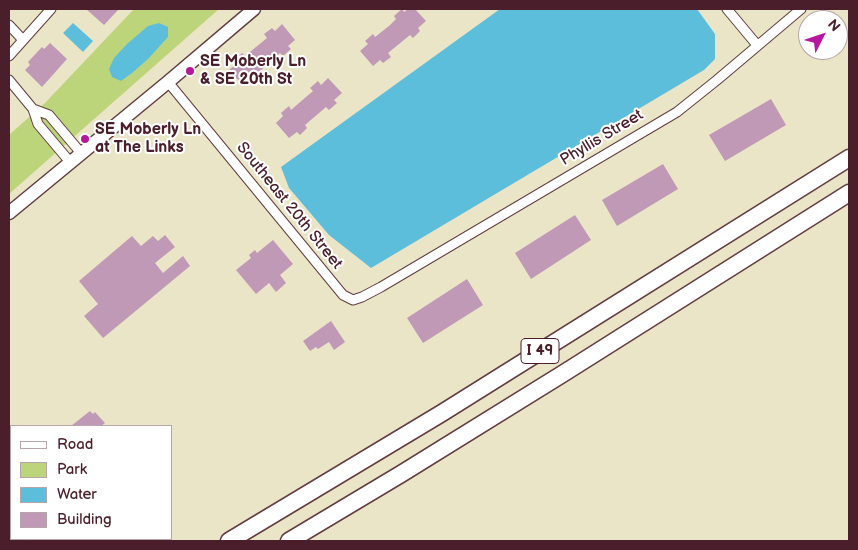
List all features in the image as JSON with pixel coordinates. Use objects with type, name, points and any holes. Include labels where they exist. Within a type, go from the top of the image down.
[{"type":"highway","name":"I 49","points":[[229,541],[434,418],[849,158]]},
{"type":"highway","name":"I 49","points":[[289,541],[548,383],[849,193]]},
{"type":"highway","points":[[808,219],[849,199]]},
{"type":"street","points":[[9,56],[51,9]]},
{"type":"street","points":[[9,213],[254,9]]},
{"type":"street","points":[[727,9],[757,45]]},
{"type":"street","name":"Phyllis Street","points":[[404,273],[677,112],[801,9]]},
{"type":"street","points":[[9,25],[23,40]]},
{"type":"street","points":[[9,80],[33,108],[38,124],[70,162]]},
{"type":"street","name":"Southeast 20th Street","points":[[168,82],[342,295],[353,300],[362,297],[404,273]]},
{"type":"street","points":[[33,108],[49,115],[81,153]]},
{"type":"green space","points":[[134,9],[219,9],[9,194],[9,135],[45,103]]},
{"type":"water","points":[[500,9],[697,9],[715,34],[715,59],[704,70],[371,268],[329,235],[289,188],[281,167]]},
{"type":"water","points":[[73,23],[93,41],[83,52],[63,33]]},
{"type":"water","points":[[159,23],[168,27],[168,37],[148,59],[121,81],[112,77],[109,69],[114,58],[148,26]]},
{"type":"building","points":[[86,9],[119,9],[104,25]]},
{"type":"building","points":[[402,9],[404,12],[408,9],[415,9],[426,21],[418,28],[420,31],[413,38],[410,35],[388,53],[391,57],[383,63],[380,60],[373,66],[360,51],[368,44],[365,41],[373,34],[375,37],[389,26],[396,19],[394,16]]},
{"type":"building","points":[[282,24],[295,40],[288,46],[291,49],[283,56],[280,53],[259,72],[261,74],[253,81],[251,78],[243,85],[229,70],[237,63],[235,60],[242,53],[245,56],[267,38],[264,34],[272,28],[275,31]]},
{"type":"building","points":[[50,43],[67,59],[42,87],[25,70],[30,65],[28,62],[42,47],[44,49]]},
{"type":"building","points":[[328,78],[342,93],[334,100],[337,103],[329,110],[326,107],[305,125],[307,128],[300,135],[297,132],[289,138],[276,123],[283,116],[281,113],[289,106],[291,110],[313,91],[310,88],[318,81],[321,85]]},
{"type":"building","points":[[771,99],[786,125],[725,161],[709,135]]},
{"type":"building","points":[[663,164],[678,189],[617,226],[602,200]]},
{"type":"building","points":[[575,215],[591,240],[531,279],[515,253]]},
{"type":"building","points":[[165,235],[175,247],[155,263],[163,273],[183,256],[190,266],[103,338],[84,316],[98,304],[79,281],[132,236],[141,246],[153,236],[158,241]]},
{"type":"building","points":[[273,240],[293,264],[280,275],[286,283],[276,292],[269,283],[256,294],[236,270],[251,258],[249,255],[255,250],[257,253]]},
{"type":"building","points":[[467,279],[483,305],[423,343],[407,318]]},
{"type":"building","points":[[331,321],[345,342],[334,350],[329,342],[318,349],[316,347],[310,351],[303,341]]},
{"type":"building","points":[[90,411],[93,414],[95,412],[105,423],[102,425],[72,425]]},
{"type":"place","name":"SE Moberly Ln & SE 20th St","points":[[190,71]]},
{"type":"place","name":"SE Moberly Ln at The Links","points":[[85,139]]}]
